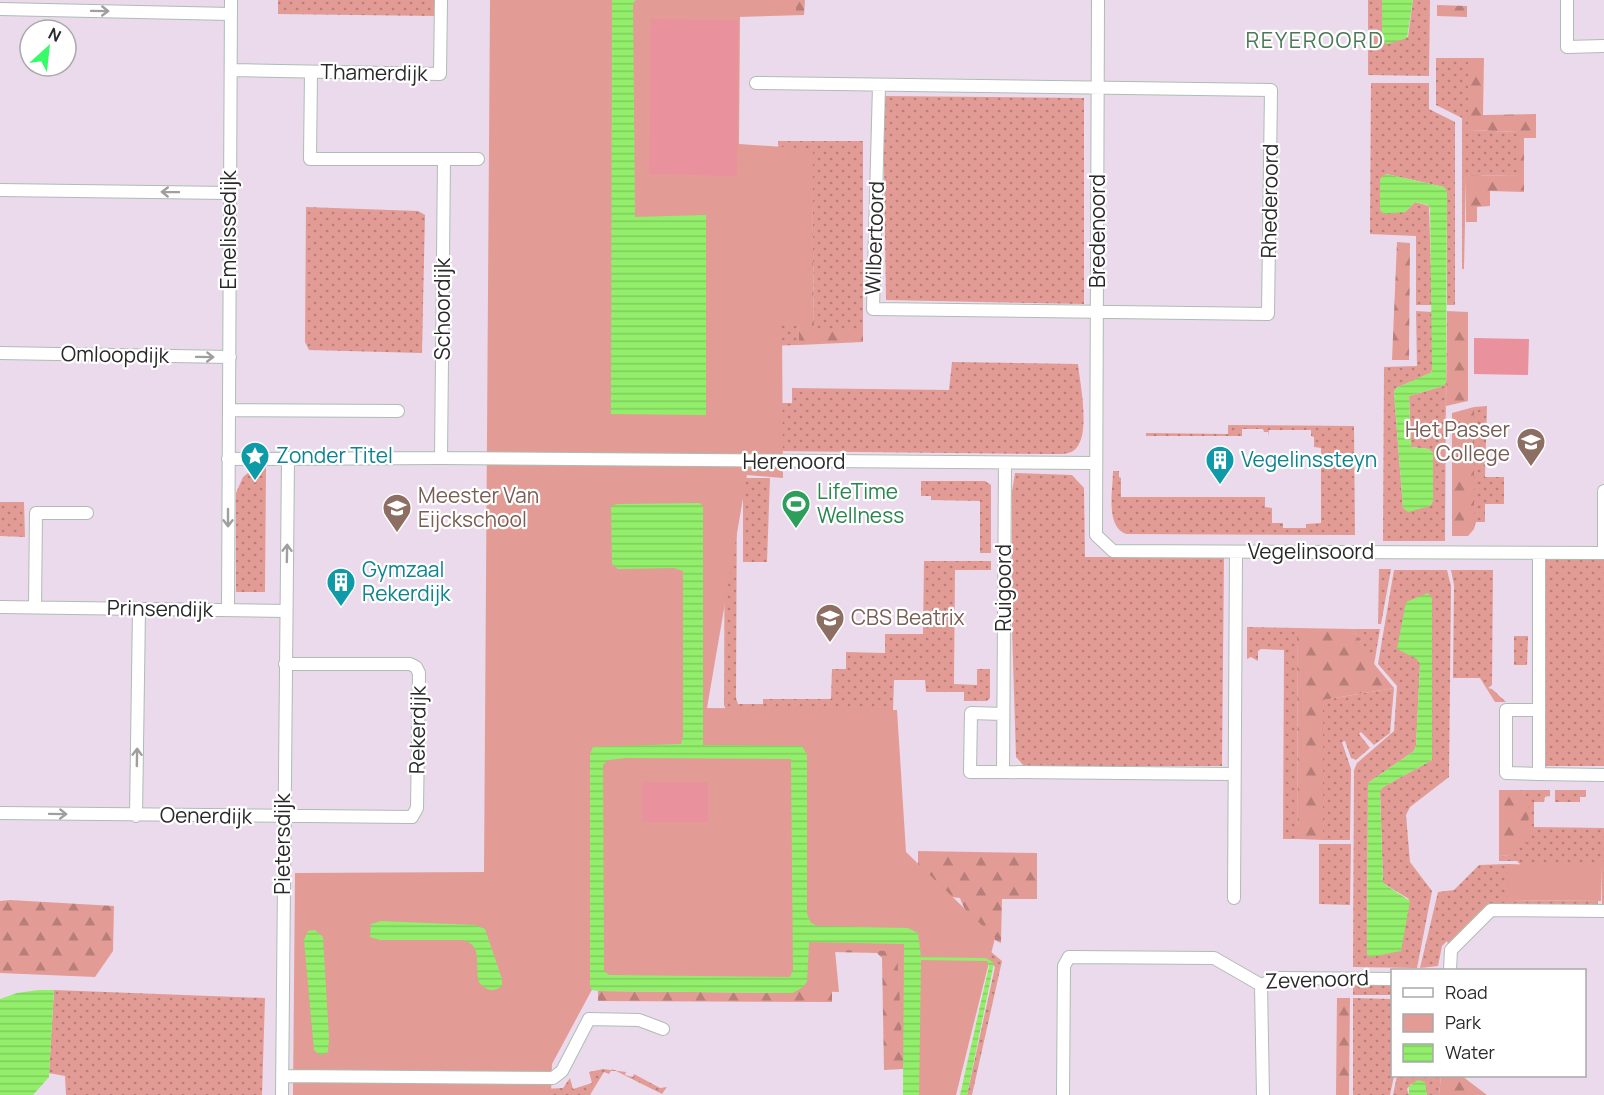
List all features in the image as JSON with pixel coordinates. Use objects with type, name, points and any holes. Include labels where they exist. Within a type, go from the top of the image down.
[{"type":"street","name":"Emelissedijk","points":[[228,610],[230,357],[228,193],[233,70],[231,0]]},
{"type":"street","name":"Thamerdijk","points":[[233,70],[440,74],[441,0]]},
{"type":"street","name":"Bredenoord","points":[[1094,463],[1098,312],[1098,0]]},
{"type":"street","points":[[1567,0],[1566,47],[1604,46]]},
{"type":"street","points":[[0,9],[231,14]]},
{"type":"street","points":[[311,72],[310,159],[478,159]]},
{"type":"street","points":[[756,83],[1098,87]]},
{"type":"street","name":"Wilbertoord","points":[[879,86],[873,309],[1098,312]]},
{"type":"street","name":"Rhederoord","points":[[1098,87],[1271,90],[1268,314],[1098,312]]},
{"type":"street","name":"Schoordijk","points":[[441,458],[444,159]]},
{"type":"street","points":[[0,190],[228,193]]},
{"type":"street","name":"Omloopdijk","points":[[0,353],[230,357]]},
{"type":"street","points":[[229,410],[398,411]]},
{"type":"street","name":"Pietersdijk","points":[[282,1095],[288,458]]},
{"type":"street","name":"Herenoord","points":[[228,459],[441,458],[1094,463]]},
{"type":"street","name":"Ruigoord","points":[[1003,772],[1005,463]]},
{"type":"street","name":"Vegelinsoord","points":[[1094,463],[1096,535],[1113,551],[1604,553]]},
{"type":"street","points":[[1604,491],[1604,553]]},
{"type":"street","points":[[35,607],[36,513],[87,513]]},
{"type":"street","points":[[1234,898],[1236,552]]},
{"type":"street","points":[[1539,552],[1539,774]]},
{"type":"street","name":"Prinsendijk","points":[[0,607],[285,611]]},
{"type":"street","points":[[136,816],[140,609]]},
{"type":"street","name":"Rekerdijk","points":[[285,664],[410,664],[416,667],[419,673],[417,808],[412,817]]},
{"type":"street","points":[[1538,710],[1506,710],[1506,773],[1604,775]]},
{"type":"street","points":[[1003,714],[971,713],[970,772],[1233,774]]},
{"type":"street","name":"Oenerdijk","points":[[0,813],[412,817]]},
{"type":"street","points":[[1450,969],[1451,950],[1491,910],[1604,911]]},
{"type":"street","name":"Zevenoord","points":[[1063,1095],[1064,966],[1069,957],[1214,958],[1261,985],[1278,978],[1391,979]]},
{"type":"street","points":[[1261,985],[1263,1095]]},
{"type":"street","points":[[282,1076],[553,1078],[562,1071],[589,1019],[639,1020],[663,1029]]},
{"type":"green space","points":[[278,0],[435,0],[435,16],[278,14]]},
{"type":"green space","points":[[490,0],[796,0],[796,12],[740,12],[739,144],[813,149],[812,326],[782,325],[783,478],[747,475],[707,708],[897,710],[906,852],[995,938],[956,1095],[905,1095],[897,951],[835,950],[839,992],[595,984],[552,1064],[551,1095],[293,1095],[295,873],[484,872]]},
{"type":"green space","points":[[702,0],[805,0],[804,15],[702,18]]},
{"type":"green space","points":[[1368,0],[1382,0],[1382,37],[1408,37],[1413,0],[1430,0],[1429,76],[1368,75]]},
{"type":"green space","points":[[1437,5],[1467,6],[1467,17],[1437,16]]},
{"type":"green space","points":[[1436,58],[1468,58],[1468,130],[1519,132],[1519,176],[1466,175],[1464,269],[1462,269],[1462,118],[1436,105]]},
{"type":"green space","points":[[1468,58],[1484,58],[1483,115],[1536,114],[1536,138],[1524,138],[1524,192],[1490,191],[1490,206],[1477,207],[1477,222],[1466,222],[1466,175],[1518,176],[1519,132],[1468,130]]},
{"type":"green space","points":[[1371,83],[1429,83],[1429,109],[1455,122],[1455,305],[1447,305],[1447,192],[1444,187],[1386,174],[1405,212],[1415,202],[1429,206],[1432,305],[1416,305],[1416,236],[1370,234]]},
{"type":"green space","points":[[883,96],[1084,98],[1084,304],[886,300]]},
{"type":"green space","points":[[778,141],[863,141],[863,330],[814,331],[812,173],[798,174],[799,345],[727,347],[779,189]]},
{"type":"green space","points":[[798,173],[812,173],[814,330],[863,330],[863,342],[799,345]]},
{"type":"green space","points":[[306,207],[418,211],[425,215],[422,353],[309,350],[305,342]]},
{"type":"green space","points":[[1397,242],[1410,243],[1409,360],[1392,360]]},
{"type":"green space","points":[[1416,311],[1432,312],[1432,370],[1431,373],[1396,388],[1394,392],[1403,508],[1430,506],[1432,503],[1433,453],[1429,449],[1411,447],[1409,396],[1443,386],[1446,382],[1445,541],[1383,541],[1384,367],[1417,366]]},
{"type":"green space","points":[[1447,311],[1468,312],[1468,401],[1446,406]]},
{"type":"green space","points":[[952,362],[1078,364],[1083,410],[1082,435],[1079,445],[1073,451],[1065,454],[772,451],[770,403],[792,403],[792,388],[949,390]]},
{"type":"green space","points":[[1487,406],[1485,477],[1504,477],[1504,504],[1485,504],[1485,522],[1476,522],[1474,529],[1474,407]]},
{"type":"green space","points":[[1474,407],[1474,529],[1468,536],[1452,536],[1452,413]]},
{"type":"green space","points":[[1228,425],[1354,426],[1355,535],[1126,534],[1119,530],[1112,507],[1113,471],[1119,471],[1121,497],[1265,497],[1265,507],[1272,508],[1272,523],[1283,523],[1283,528],[1306,528],[1306,524],[1321,523],[1321,448],[1314,447],[1311,430],[1269,430],[1268,436],[1268,432],[1264,432],[1263,429],[1242,429],[1242,436],[1146,436],[1146,433],[1228,434]]},
{"type":"green space","points":[[255,467],[266,467],[265,592],[236,592],[236,493],[243,477]]},
{"type":"green space","points":[[1015,473],[1072,475],[1084,488],[1085,557],[1224,557],[1222,766],[1024,766],[1016,757],[1012,629],[1012,491]]},
{"type":"green space","points":[[725,477],[737,477],[736,698],[738,704],[763,704],[763,699],[831,699],[832,669],[846,669],[846,652],[885,653],[885,634],[923,634],[924,561],[991,561],[991,570],[955,570],[954,684],[977,685],[977,669],[990,669],[990,698],[987,701],[964,701],[964,692],[926,692],[925,680],[894,680],[893,711],[728,715],[724,705]]},
{"type":"green space","points":[[743,478],[770,478],[767,562],[743,562]]},
{"type":"green space","points":[[921,481],[985,481],[991,485],[991,553],[980,553],[980,501],[931,500],[931,496],[921,496]]},
{"type":"green space","points":[[0,502],[24,502],[25,537],[0,536]]},
{"type":"green space","points":[[1545,558],[1604,558],[1604,766],[1545,766]]},
{"type":"green space","points":[[1379,569],[1391,569],[1381,624],[1378,624]]},
{"type":"green space","points":[[1394,570],[1447,570],[1451,586],[1449,777],[1410,807],[1406,815],[1410,862],[1432,891],[1417,968],[1353,967],[1354,770],[1357,763],[1394,731],[1397,686],[1378,664]],"holes":[[[1432,597],[1432,760],[1383,787],[1380,791],[1383,883],[1409,899],[1370,957],[1367,954],[1368,783],[1414,751],[1416,746],[1420,664],[1417,659]]]},
{"type":"green space","points":[[1451,570],[1493,570],[1492,685],[1488,688],[1506,702],[1495,702],[1480,678],[1453,678],[1454,585]]},
{"type":"green space","points":[[1247,627],[1297,628],[1298,839],[1283,839],[1284,650],[1261,649],[1258,651],[1258,661],[1251,657],[1247,659]]},
{"type":"green space","points":[[1297,628],[1353,629],[1375,665],[1394,688],[1323,700],[1323,840],[1298,839]]},
{"type":"green space","points":[[1353,629],[1380,629],[1374,665]]},
{"type":"green space","points":[[1514,636],[1528,636],[1527,665],[1514,665]]},
{"type":"green space","points":[[1394,688],[1390,733],[1374,745],[1361,732],[1359,734],[1370,748],[1356,760],[1351,758],[1345,741],[1342,742],[1351,769],[1350,840],[1323,840],[1323,700]]},
{"type":"green space","points":[[1499,790],[1522,790],[1528,799],[1529,842],[1521,843],[1510,855],[1499,856]]},
{"type":"green space","points":[[1522,790],[1550,790],[1550,796],[1545,797],[1544,802],[1534,802],[1534,827],[1604,828],[1604,904],[1602,904],[1601,866],[1522,866],[1517,861],[1499,861],[1499,856],[1510,855],[1528,800]]},
{"type":"green space","points":[[1555,790],[1586,790],[1586,797],[1580,797],[1580,802],[1555,802]]},
{"type":"green space","points":[[1319,844],[1351,844],[1350,905],[1319,904]]},
{"type":"green space","points":[[918,851],[1037,853],[1037,899],[1002,899],[1001,943],[976,925],[960,898],[951,897],[918,872]]},
{"type":"green space","points":[[1508,864],[1508,900],[1598,901],[1598,904],[1492,904],[1448,944],[1447,941],[1442,946],[1438,966],[1420,968],[1438,892],[1454,890],[1479,865]]},
{"type":"green space","points":[[1508,864],[1601,866],[1601,901],[1508,900]]},
{"type":"green space","points":[[0,901],[114,906],[113,951],[95,977],[0,973]]},
{"type":"green space","points":[[900,943],[904,955],[903,1069],[884,1070],[882,958],[877,953],[832,952],[832,1002],[598,1001],[598,991],[793,993],[807,944]]},
{"type":"green space","points":[[984,946],[1002,961],[972,1095],[967,1095],[995,967],[986,958]]},
{"type":"green space","points":[[1353,984],[1391,984],[1391,995],[1353,995]]},
{"type":"green space","points":[[54,990],[265,998],[262,1095],[66,1095],[65,1076],[49,1073]]},
{"type":"green space","points":[[1337,998],[1350,998],[1349,1095],[1336,1095]]},
{"type":"green space","points":[[1353,998],[1391,999],[1391,1077],[1394,1077],[1390,1095],[1353,1095]]},
{"type":"green space","points":[[611,1070],[609,1074],[604,1072],[590,1095],[542,1095],[543,1089],[563,1088],[570,1078],[573,1089],[592,1083],[589,1072]]},
{"type":"green space","points":[[615,1071],[626,1072],[625,1075],[633,1077],[634,1074],[660,1088],[667,1087],[662,1094]]},
{"type":"green space","points":[[1397,1077],[1441,1077],[1439,1095],[1427,1095],[1424,1082],[1411,1084],[1407,1089],[1409,1095],[1393,1095]]},
{"type":"green space","points":[[1441,1077],[1463,1077],[1487,1095],[1439,1095]]},
{"type":"shaded area","points":[[651,19],[738,20],[737,176],[649,174]]},
{"type":"shaded area","points":[[1474,338],[1529,339],[1528,375],[1474,374]]},
{"type":"shaded area","points":[[642,782],[708,782],[708,822],[642,822]]},
{"type":"water","points":[[612,0],[636,0],[633,3],[635,217],[706,215],[706,415],[611,414]]},
{"type":"water","points":[[1382,0],[1413,0],[1407,38],[1388,44],[1384,43]]},
{"type":"water","points":[[1386,174],[1444,187],[1447,192],[1446,382],[1443,386],[1409,396],[1411,447],[1429,449],[1433,453],[1433,501],[1430,506],[1408,512],[1403,508],[1394,392],[1396,388],[1432,372],[1430,208],[1428,205],[1415,202],[1405,212],[1384,214],[1380,210],[1380,179]]},
{"type":"water","points":[[700,503],[703,507],[703,745],[802,746],[807,755],[807,914],[811,923],[818,926],[908,928],[918,933],[921,957],[986,958],[994,963],[967,1095],[960,1095],[989,966],[987,961],[921,960],[919,1095],[903,1095],[904,944],[809,942],[807,982],[793,993],[598,991],[590,987],[590,754],[593,747],[681,744],[683,736],[683,571],[674,568],[618,569],[612,564],[611,506]],"holes":[[[626,758],[791,759],[793,970],[790,977],[609,975],[604,971],[603,765],[608,760]]]},
{"type":"water","points":[[1428,593],[1432,599],[1432,760],[1383,787],[1380,791],[1383,883],[1410,901],[1401,951],[1370,957],[1367,954],[1368,783],[1414,751],[1416,746],[1420,664],[1417,659],[1397,649],[1406,602]]},
{"type":"water","points":[[381,921],[475,925],[485,929],[502,979],[502,986],[489,990],[479,982],[476,951],[470,943],[463,940],[380,940],[370,937],[371,924]]},
{"type":"water","points":[[315,930],[323,937],[329,1039],[328,1052],[320,1055],[314,1050],[304,940],[308,931]]},
{"type":"water","points":[[54,990],[49,1077],[33,1095],[0,1095],[0,999],[17,993]]},
{"type":"water","points":[[1418,1080],[1425,1082],[1427,1095],[1409,1095],[1409,1086]]},
{"type":"place","name":"Het Passer College","points":[[1531,468]]},
{"type":"place","name":"Zonder Titel","points":[[255,482]]},
{"type":"place","name":"Vegelinssteyn","points":[[1220,486]]},
{"type":"place","name":"LifeTime Wellness","points":[[796,530]]},
{"type":"place","name":"Meester Van Eijckschool","points":[[397,534]]},
{"type":"place","name":"Gymzaal Rekerdijk","points":[[341,608]]},
{"type":"place","name":"CBS Beatrix","points":[[830,644]]},
{"type":"district","name":"REYEROORD","points":[[1315,40]]}]
